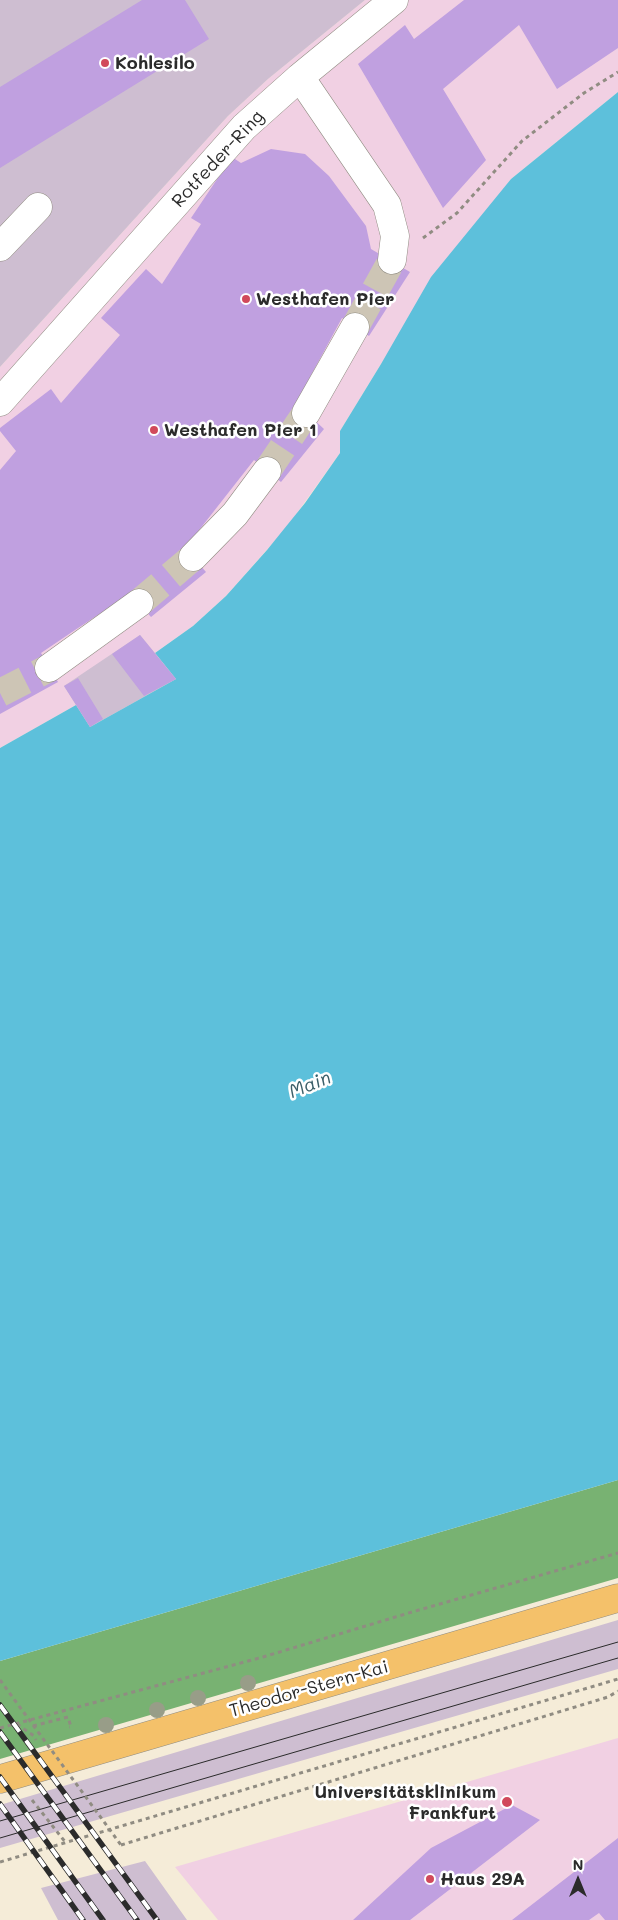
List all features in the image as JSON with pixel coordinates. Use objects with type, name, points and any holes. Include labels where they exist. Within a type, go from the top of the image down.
[{"type":"main road","name":"Theodor-Stern-Kai","points":[[0,1779],[618,1598]]},
{"type":"street","name":"Rotfeder-Ring","points":[[0,402],[244,127],[300,77],[394,0]]},
{"type":"street","points":[[300,77],[387,205],[395,236],[392,260]]},
{"type":"street","points":[[0,247],[38,207]]},
{"type":"street","points":[[306,413],[355,327]]},
{"type":"street","points":[[193,557],[235,514],[267,471]]},
{"type":"street","points":[[49,668],[139,603]]},
{"type":"path","points":[[423,238],[457,213],[522,141],[584,93],[618,72]]},
{"type":"path","points":[[0,1728],[263,1657],[403,1614],[618,1552]]},
{"type":"path","points":[[0,1862],[618,1679]]},
{"type":"path","points":[[0,1680],[121,1845],[534,1720],[608,1697],[618,1692]]},
{"type":"path","points":[[33,1726],[68,1716],[71,1726]]},
{"type":"path","points":[[17,1724],[34,1736]]},
{"type":"path","points":[[29,1796],[66,1843]]},
{"type":"shaded area","points":[[0,0],[365,0],[268,79],[228,116],[0,367]]},
{"type":"shaded area","points":[[365,0],[618,0],[618,92],[511,179],[381,364],[340,431],[340,453],[287,527],[226,596],[193,626],[155,653],[176,679],[90,727],[76,705],[0,748],[0,367],[228,116],[268,79]]},
{"type":"shaded area","points":[[140,635],[176,679],[90,727],[64,686]]},
{"type":"shaded area","points":[[618,1620],[618,1669],[0,1848],[0,1805]]},
{"type":"shaded area","name":"Universitätsklinikum Frankfurt","points":[[618,1738],[618,1920],[218,1920],[175,1867]]},
{"type":"shaded area","points":[[145,1861],[187,1920],[58,1920],[41,1888]]},
{"type":"green space","points":[[618,1480],[618,1578],[0,1759],[0,1661]]},
{"type":"water","name":"Main","points":[[618,92],[618,1480],[0,1661],[0,748],[76,705],[90,727],[176,679],[155,653],[193,626],[226,596],[305,503],[340,453],[340,431],[431,277],[511,179]]},
{"type":"building","name":"Kohlesilo","points":[[142,0],[185,0],[209,39],[0,168],[0,87]]},
{"type":"building","points":[[464,0],[618,0],[618,48],[557,89],[519,25],[443,89],[486,160],[443,208],[358,64],[405,25],[414,39]]},
{"type":"building","points":[[271,149],[305,154],[329,176],[366,226],[371,249],[410,272],[369,336],[342,318],[296,403],[324,429],[281,482],[254,460],[185,548],[206,572],[151,617],[130,594],[41,653],[58,682],[0,714],[0,470],[16,451],[0,431],[0,428],[51,389],[61,403],[120,335],[101,318],[146,269],[162,284],[201,224],[191,218],[232,157],[241,163]]},
{"type":"building","points":[[140,635],[176,679],[144,696],[112,654]]},
{"type":"building","points":[[78,678],[103,719],[90,727],[64,686]]},
{"type":"building","name":"Haus 29A","points":[[512,1805],[540,1820],[410,1920],[353,1920],[431,1848]]},
{"type":"building","points":[[618,1838],[618,1920],[605,1920],[599,1913],[589,1920],[512,1920]]},
{"type":"tunnel","points":[[355,327],[392,260]]},
{"type":"tunnel","points":[[267,471],[306,413]]},
{"type":"tunnel","points":[[139,603],[193,557]]},
{"type":"tunnel","points":[[0,693],[49,668]]},
{"type":"tram line","points":[[0,1821],[618,1642]]},
{"type":"tram line","points":[[0,1838],[618,1658]]},
{"type":"railway","points":[[0,1705],[157,1920]]},
{"type":"railway","points":[[0,1732],[137,1920]]},
{"type":"railway","points":[[0,1777],[103,1920]]},
{"type":"railway","points":[[0,1804],[83,1920]]},
{"type":"place","name":"Kohlesilo","points":[[105,63]]},
{"type":"place","name":"Westhafen Pier","points":[[246,299]]},
{"type":"place","name":"Westhafen Pier 1","points":[[154,430]]},
{"type":"place","name":"Universitätsklinikum Frankfurt","points":[[507,1802]]},
{"type":"place","name":"Haus 29A","points":[[430,1879]]}]
